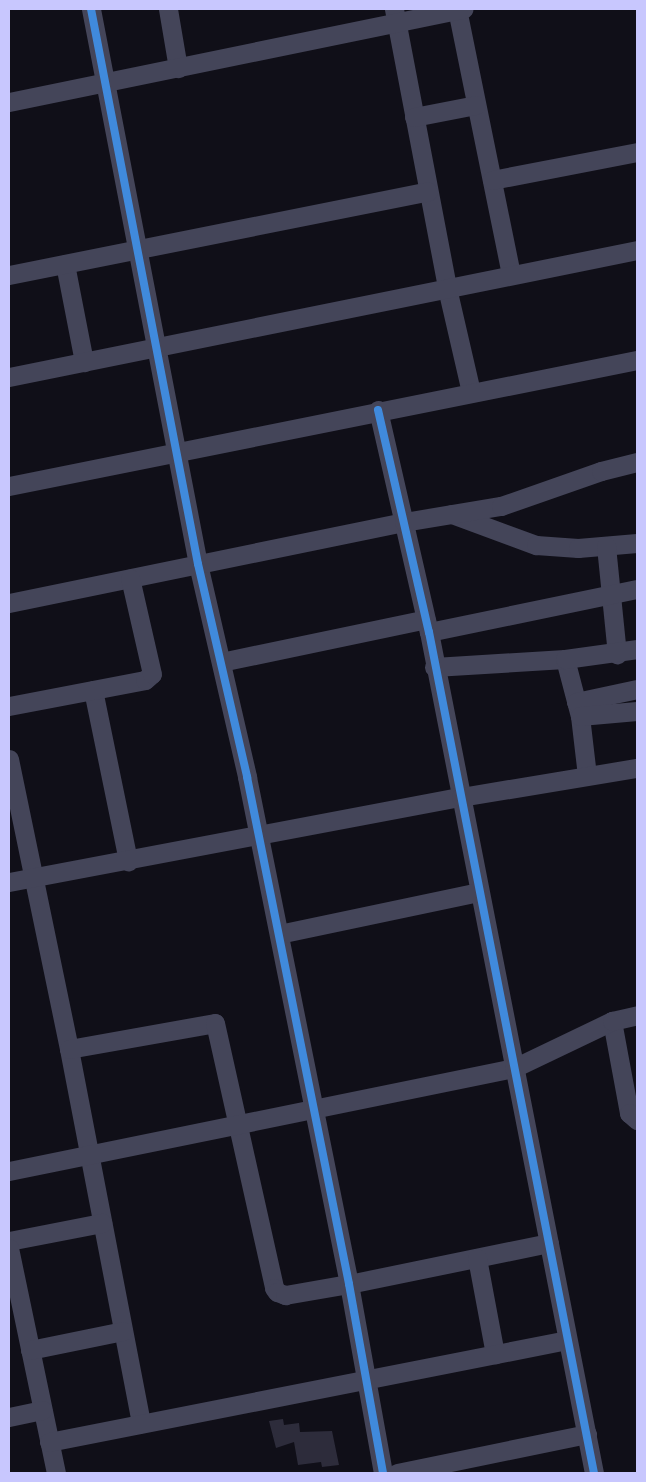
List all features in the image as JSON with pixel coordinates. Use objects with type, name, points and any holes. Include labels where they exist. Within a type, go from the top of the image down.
[{"type":"street","points":[[90,9],[106,82],[136,250],[198,564],[259,838],[349,1284],[383,1473]]},
{"type":"street","points":[[168,9],[178,68]]},
{"type":"street","points":[[9,102],[178,68],[395,15],[460,9],[476,105],[511,275]]},
{"type":"street","points":[[395,15],[447,288],[471,392]]},
{"type":"street","points":[[414,117],[476,105]]},
{"type":"street","points":[[492,180],[637,152]]},
{"type":"street","points":[[9,275],[428,191]]},
{"type":"street","points":[[9,377],[637,250]]},
{"type":"street","points":[[65,264],[84,362]]},
{"type":"street","points":[[9,486],[378,410],[637,360]]},
{"type":"street","points":[[378,410],[428,626],[434,667],[594,1473]]},
{"type":"street","points":[[9,602],[404,522],[508,504],[601,470],[637,462]]},
{"type":"street","points":[[452,514],[536,545],[578,548],[637,543]]},
{"type":"street","points":[[606,546],[616,654]]},
{"type":"street","points":[[9,706],[145,680],[152,674],[130,578]]},
{"type":"street","points":[[221,662],[637,589]]},
{"type":"street","points":[[434,667],[565,659],[616,654],[637,649]]},
{"type":"street","points":[[565,659],[578,709],[587,776]]},
{"type":"street","points":[[578,709],[637,689]]},
{"type":"street","points":[[92,690],[128,861]]},
{"type":"street","points":[[578,709],[637,711]]},
{"type":"street","points":[[9,759],[69,1049],[141,1423]]},
{"type":"street","points":[[9,882],[259,838],[461,797],[637,768]]},
{"type":"street","points":[[278,934],[479,892]]},
{"type":"street","points":[[9,1171],[514,1068],[612,1021],[637,1015]]},
{"type":"street","points":[[612,1021],[629,1113],[637,1120]]},
{"type":"street","points":[[69,1049],[215,1023],[274,1288],[285,1295],[349,1284],[549,1243]]},
{"type":"street","points":[[9,1241],[102,1223]]},
{"type":"street","points":[[9,1248],[56,1473]]},
{"type":"street","points":[[477,1258],[495,1354]]},
{"type":"street","points":[[30,1350],[123,1330]]},
{"type":"street","points":[[49,1442],[568,1340]]},
{"type":"street","points":[[9,1417],[42,1410]]},
{"type":"street","points":[[397,1473],[587,1434]]},
{"type":"building","points":[[283,1419],[284,1425],[299,1423],[300,1432],[332,1431],[339,1465],[322,1467],[321,1462],[298,1465],[294,1442],[276,1448],[269,1421]]},
{"type":"cycle path","points":[[91,9],[198,564],[247,777],[349,1284],[383,1473]]},
{"type":"cycle path","points":[[378,410],[429,632],[594,1473]]}]
